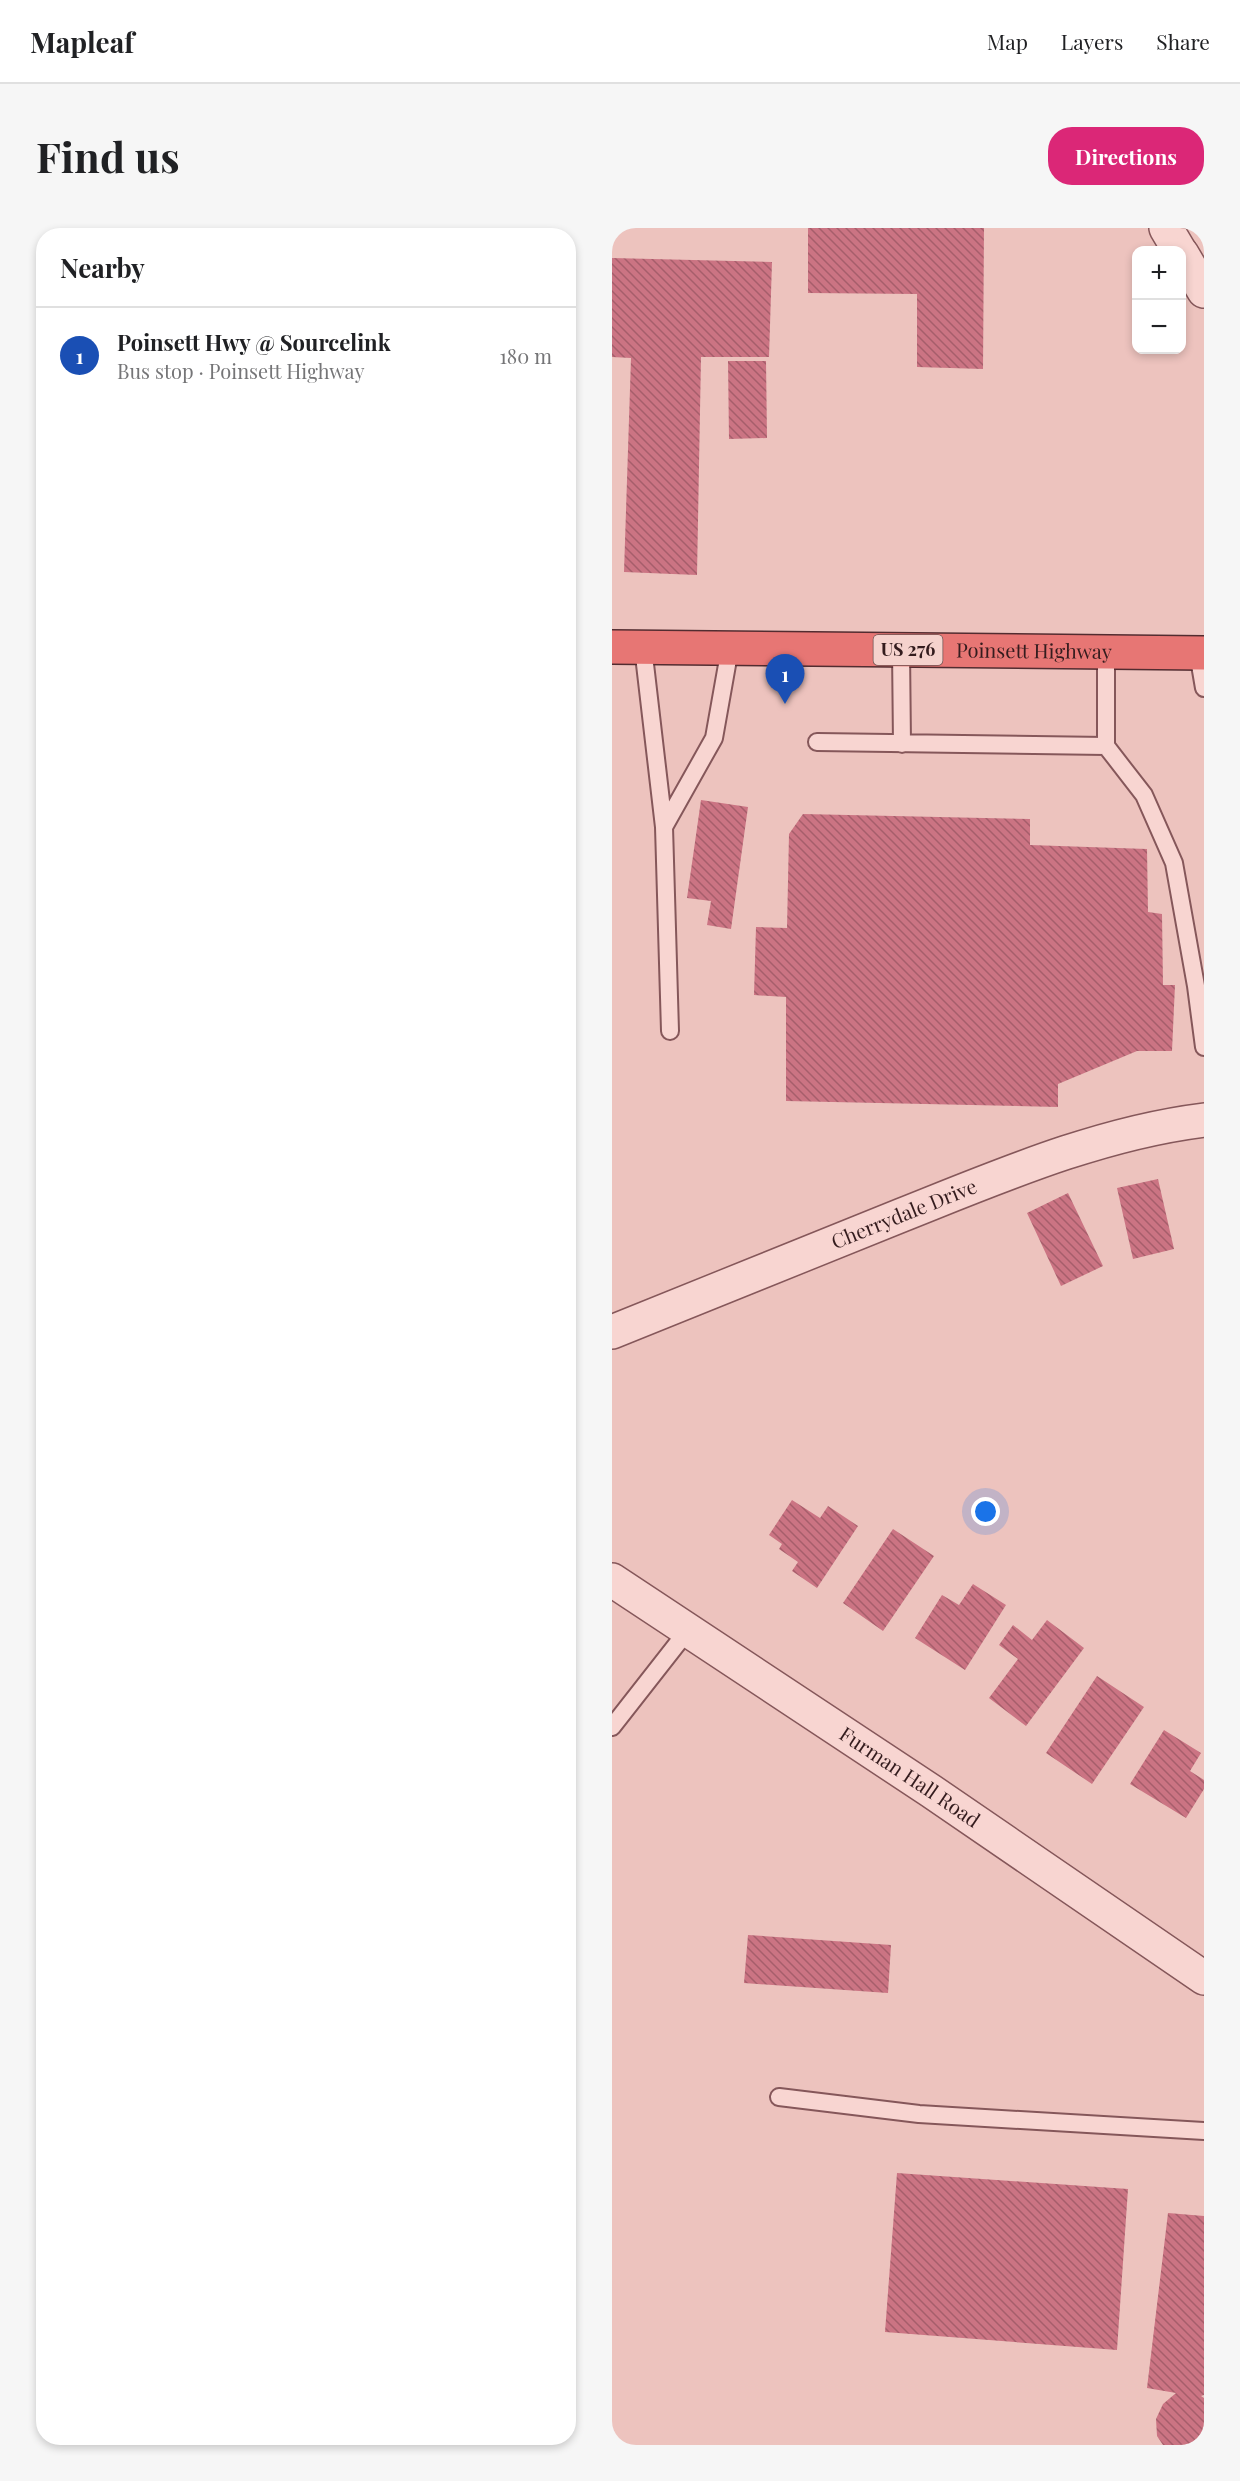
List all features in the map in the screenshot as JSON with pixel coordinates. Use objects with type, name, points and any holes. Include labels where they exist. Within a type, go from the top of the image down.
[{"type":"highway","name":"Poinsett Highway","points":[[627,647],[1201,653]]},
{"type":"street","points":[[1166,228],[1176,246]]},
{"type":"street","points":[[1186,262],[1204,291]]},
{"type":"street","name":"Cherrydale Drive","points":[[612,1332],[948,1196],[1081,1147],[1161,1125],[1204,1120]]},
{"type":"street","name":"Furman Hall Road","points":[[612,1580],[931,1791],[1204,1978]]},
{"type":"lane","points":[[627,647],[664,827],[670,1031]]},
{"type":"lane","points":[[664,827],[714,738],[730,648]]},
{"type":"lane","points":[[902,650],[902,744]]},
{"type":"lane","points":[[1106,652],[1106,746],[1144,795],[1174,862],[1196,986],[1204,1047]]},
{"type":"lane","points":[[1201,653],[1204,688]]},
{"type":"lane","points":[[817,742],[1106,746]]},
{"type":"lane","points":[[615,1718],[688,1630]]},
{"type":"lane","points":[[779,2097],[919,2114],[1204,2131]]},
{"type":"building","points":[[808,228],[984,228],[983,369],[917,367],[917,294],[808,293]]},
{"type":"building","points":[[612,258],[772,262],[769,357],[701,357],[697,575],[624,572],[631,358],[612,357]]},
{"type":"building","points":[[728,361],[766,361],[767,438],[729,439]]},
{"type":"building","points":[[701,800],[748,807],[731,929],[707,925],[711,901],[687,898]]},
{"type":"building","points":[[803,814],[1030,819],[1030,845],[1147,849],[1148,912],[1162,914],[1163,985],[1175,985],[1172,1051],[1137,1051],[1058,1084],[1058,1107],[786,1101],[786,997],[754,995],[756,927],[787,928],[789,834]]},
{"type":"building","points":[[1158,1179],[1174,1249],[1133,1259],[1117,1188]]},
{"type":"building","points":[[1068,1193],[1103,1266],[1061,1286],[1027,1213]]},
{"type":"building","points":[[792,1500],[820,1518],[828,1506],[858,1526],[817,1588],[792,1571],[798,1562],[779,1549],[782,1544],[769,1535]]},
{"type":"building","points":[[893,1529],[934,1556],[883,1631],[843,1603]]},
{"type":"building","points":[[973,1584],[1006,1605],[965,1670],[915,1638],[942,1595],[959,1605]]},
{"type":"building","points":[[1047,1620],[1084,1648],[1026,1726],[989,1698],[1018,1659],[999,1645],[1013,1625],[1032,1640]]},
{"type":"building","points":[[1097,1676],[1144,1707],[1092,1784],[1046,1753]]},
{"type":"building","points":[[1164,1730],[1201,1753],[1190,1771],[1204,1780],[1204,1789],[1186,1818],[1130,1784]]},
{"type":"building","points":[[748,1935],[891,1945],[888,1993],[744,1983]]},
{"type":"building","points":[[897,2173],[1128,2189],[1117,2350],[885,2332]]},
{"type":"building","points":[[1168,2213],[1204,2216],[1204,2395],[1201,2396],[1204,2398],[1204,2445],[1163,2445],[1157,2436],[1156,2419],[1163,2404],[1176,2393],[1147,2388]]},
{"type":"place","name":"Poinsett Hwy @ Sourcelink","points":[[785,704]]}]
